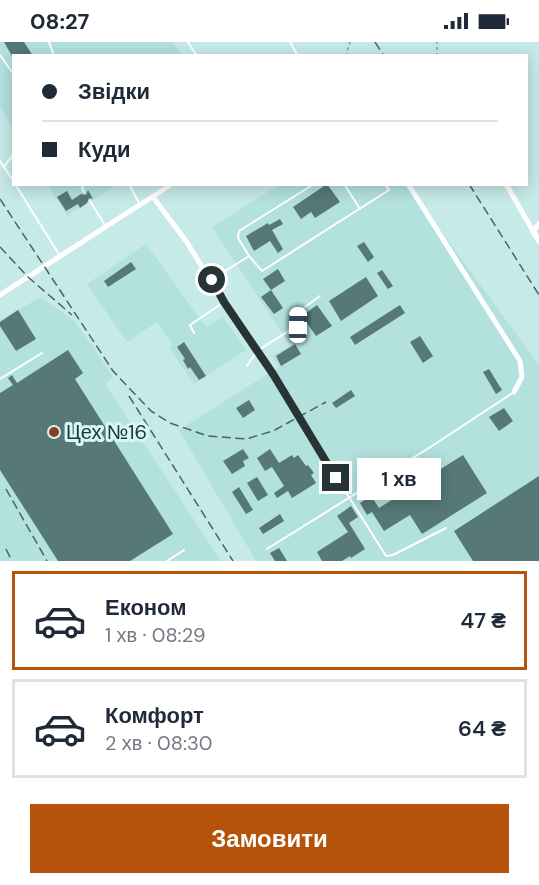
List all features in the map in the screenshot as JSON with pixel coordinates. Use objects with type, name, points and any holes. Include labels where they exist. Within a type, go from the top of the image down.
[{"type":"street","points":[[0,295],[169,186]]},
{"type":"street","points":[[409,186],[520,361],[522,377],[514,392]]},
{"type":"street","points":[[507,186],[539,241]]},
{"type":"street","points":[[153,197],[186,241],[267,367]]},
{"type":"street","points":[[533,231],[539,224]]},
{"type":"lane","points":[[0,56],[12,72]]},
{"type":"lane","points":[[4,168],[12,156]]},
{"type":"lane","points":[[0,161],[12,180]]},
{"type":"lane","points":[[16,186],[60,256]]},
{"type":"lane","points":[[83,186],[84,192]]},
{"type":"lane","points":[[130,186],[140,205]]},
{"type":"lane","points":[[311,186],[239,231],[238,237],[249,256],[262,271],[389,190],[386,186]]},
{"type":"lane","points":[[345,186],[360,209]]},
{"type":"lane","points":[[90,201],[106,227]]},
{"type":"lane","points":[[212,280],[249,256]]},
{"type":"lane","points":[[247,366],[257,351],[298,325],[298,312],[320,296]]},
{"type":"lane","points":[[194,333],[190,325],[224,302]]},
{"type":"lane","points":[[0,379],[42,353]]},
{"type":"lane","points":[[267,367],[386,556],[393,555],[446,528]]},
{"type":"lane","points":[[267,549],[514,392]]},
{"type":"lane","points":[[167,561],[184,550]]},
{"type":"shaded area","points":[[0,42],[173,42],[181,54],[12,54],[12,127],[0,107]]},
{"type":"shaded area","points":[[49,186],[114,186],[67,216]]},
{"type":"shaded area","points":[[277,186],[408,186],[539,365],[539,561],[256,561],[179,430],[279,367],[272,356],[290,345],[212,227]]},
{"type":"shaded area","points":[[146,244],[206,327],[223,317],[246,350],[194,384],[169,347],[172,344],[157,322],[127,342],[87,284]]},
{"type":"shaded area","points":[[41,297],[73,320],[87,338],[113,377],[105,384],[221,561],[0,561],[0,320]]},
{"type":"building","points":[[4,42],[24,42],[32,54],[12,54],[12,56]]},
{"type":"building","points":[[324,186],[328,186],[340,202],[315,218],[311,212],[301,219],[293,207]]},
{"type":"building","points":[[88,190],[93,199],[89,198],[87,203],[80,208],[78,204],[66,211],[57,197],[67,191],[72,200],[81,194],[86,195]]},
{"type":"building","points":[[280,219],[283,224],[272,230],[283,249],[278,253],[270,241],[254,251],[246,236]]},
{"type":"building","points":[[364,242],[374,257],[368,262],[357,246]]},
{"type":"building","points":[[131,262],[136,269],[108,287],[104,281]]},
{"type":"building","points":[[278,269],[285,281],[271,290],[263,279]]},
{"type":"building","points":[[382,270],[393,286],[388,289],[377,273]]},
{"type":"building","points":[[366,277],[378,296],[341,321],[329,301]]},
{"type":"building","points":[[271,290],[283,308],[274,314],[261,297]]},
{"type":"building","points":[[317,305],[332,326],[316,336],[302,316]]},
{"type":"building","points":[[400,305],[405,313],[355,345],[350,337]]},
{"type":"building","points":[[18,310],[36,339],[16,351],[0,326],[0,322]]},
{"type":"building","points":[[420,336],[433,356],[423,363],[410,342]]},
{"type":"building","points":[[184,342],[206,376],[199,380],[190,367],[188,369],[177,347]]},
{"type":"building","points":[[295,344],[301,354],[281,366],[276,356]]},
{"type":"building","name":"Цех №16","points":[[68,350],[83,373],[75,379],[173,534],[130,561],[58,561],[0,470],[0,393],[13,385],[8,378],[12,375],[17,383]]},
{"type":"building","points":[[489,369],[502,390],[496,394],[483,372]]},
{"type":"building","points":[[351,390],[355,396],[336,408],[332,403]]},
{"type":"building","points":[[249,400],[255,410],[243,418],[236,408]]},
{"type":"building","points":[[504,408],[513,421],[499,431],[489,417]]},
{"type":"building","points":[[243,449],[249,458],[243,461],[245,466],[232,474],[223,461]]},
{"type":"building","points":[[270,449],[279,463],[292,455],[294,458],[298,455],[314,473],[311,475],[316,483],[292,498],[288,491],[277,498],[274,493],[284,486],[272,467],[265,471],[257,458]]},
{"type":"building","points":[[463,455],[487,493],[422,534],[410,515],[384,531],[372,512],[367,515],[360,503],[371,496],[379,508]]},
{"type":"building","points":[[539,476],[539,561],[473,561],[454,531]]},
{"type":"building","points":[[257,477],[268,495],[258,501],[247,483]]},
{"type":"building","points":[[239,487],[253,510],[246,514],[232,492]]},
{"type":"building","points":[[351,506],[358,517],[349,523],[365,549],[342,561],[322,561],[317,552],[348,532],[337,516]]},
{"type":"building","points":[[280,514],[284,521],[263,534],[259,528]]},
{"type":"building","points":[[279,548],[287,561],[275,561],[270,553]]},
{"type":"railway","points":[[375,42],[383,54]]},
{"type":"railway","points":[[470,186],[539,295]]},
{"type":"railway","points":[[0,199],[113,371],[151,411],[170,423],[208,436],[246,439],[273,431],[326,402]]},
{"type":"railway","points":[[0,247],[28,277],[72,315]]},
{"type":"railway","points":[[129,396],[233,561]]},
{"type":"railway","points":[[6,489],[47,561]]},
{"type":"railway","points":[[6,549],[12,561]]},
{"type":"place","name":"Цех №16","points":[[54,432]]},
{"type":"route","points":[[212,280],[224,302],[273,374],[336,478]]}]
